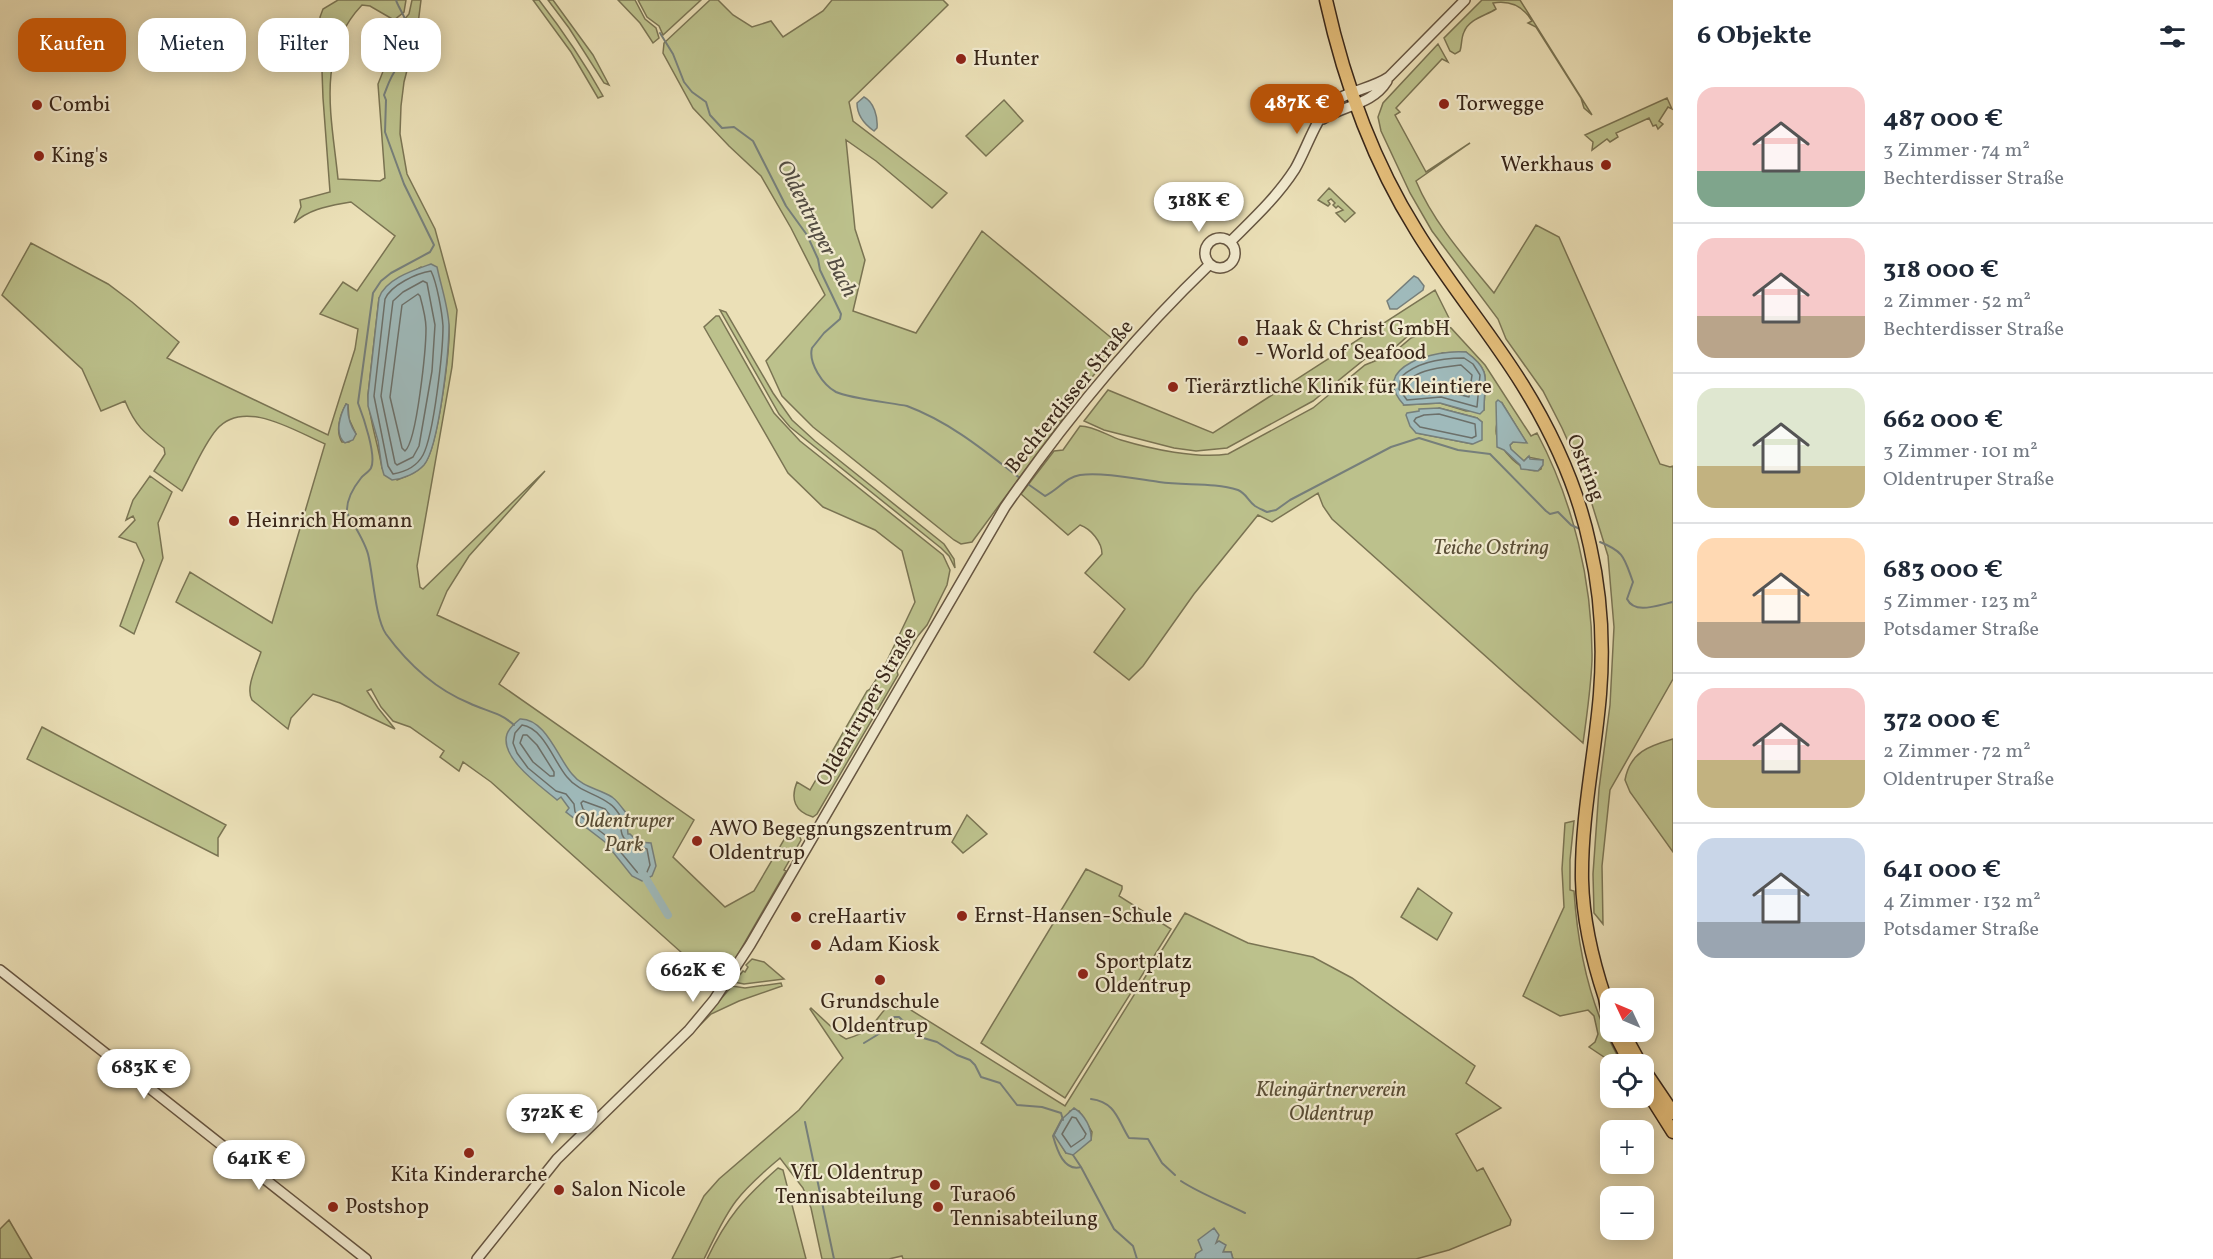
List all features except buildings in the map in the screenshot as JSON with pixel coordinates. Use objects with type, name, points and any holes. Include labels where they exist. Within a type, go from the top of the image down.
[{"type":"main road","name":"Ostring","points":[[1326,0],[1353,99],[1378,162],[1411,222],[1534,403],[1567,471],[1584,519],[1595,569],[1602,645],[1600,696],[1584,828],[1582,887],[1589,946],[1603,988]]},
{"type":"main road","points":[[1654,1085],[1673,1113]]},
{"type":"main road","points":[[1654,1102],[1673,1132]]},
{"type":"street","points":[[1230,242],[1284,184],[1331,104],[1353,99],[1389,77],[1465,0]]},
{"type":"street","points":[[1220,238],[1230,242],[1235,253],[1231,264],[1220,269],[1209,265],[1204,253],[1209,242],[1220,238]]},
{"type":"street","name":"Bechterdisser Straße","points":[[972,562],[1017,489],[1090,393],[1209,265]]},
{"type":"street","name":"Oldentruper Straße","points":[[477,1259],[557,1159],[669,1050],[714,1000],[750,945],[972,562]]},
{"type":"street","points":[[0,970],[366,1259]]},
{"type":"green space","points":[[338,0],[406,0],[404,12],[396,18],[391,18],[370,6],[362,5],[349,21],[349,18],[320,17],[323,9]]},
{"type":"green space","points":[[412,0],[421,0],[419,18],[406,18],[409,14]]},
{"type":"green space","points":[[533,0],[539,0],[556,23],[603,96],[598,98],[571,52]]},
{"type":"green space","points":[[548,0],[553,0],[593,55],[609,85],[604,83]]},
{"type":"green space","points":[[618,0],[635,0],[645,19],[656,28],[659,38],[653,43],[640,23]]},
{"type":"green space","points":[[638,0],[701,0],[663,35],[659,26],[647,17]]},
{"type":"green space","points":[[710,0],[718,0],[733,15],[752,27],[771,21],[783,37],[823,11],[832,0],[943,0],[948,5],[849,102],[853,121],[947,193],[932,208],[876,161],[846,140],[855,229],[865,260],[853,311],[916,333],[982,231],[1120,345],[1065,408],[1067,411],[1065,416],[972,542],[961,544],[954,540],[813,427],[782,396],[766,361],[825,295],[761,176],[693,108],[663,53],[664,43]]},
{"type":"green space","points":[[1482,0],[1520,0],[1592,115],[1584,108],[1581,98],[1536,27],[1528,23],[1532,21],[1516,5],[1505,2],[1493,3],[1496,9],[1473,21],[1466,28],[1460,51],[1455,54],[1450,51],[1444,38]]},
{"type":"green space","points":[[1438,44],[1448,62],[1442,59],[1396,108],[1400,112],[1395,115],[1426,172],[1470,143],[1416,181],[1431,211],[1451,240],[1494,293],[1536,225],[1559,237],[1660,464],[1673,466],[1673,679],[1610,790],[1602,866],[1603,924],[1594,913],[1593,874],[1599,789],[1610,705],[1614,627],[1608,556],[1583,475],[1543,391],[1506,339],[1498,319],[1432,231],[1410,193],[1381,131],[1378,117],[1383,103]]},
{"type":"green space","name":"Oldentruper Park","points":[[322,72],[331,72],[331,110],[338,179],[380,181],[385,178],[378,84],[383,72],[407,72],[401,106],[400,134],[407,174],[435,229],[457,310],[452,367],[417,566],[420,587],[423,589],[545,471],[469,556],[447,591],[437,615],[519,653],[499,684],[694,820],[673,857],[725,907],[754,891],[792,826],[799,834],[801,840],[784,870],[786,871],[730,968],[722,965],[711,979],[491,782],[463,762],[459,771],[440,757],[444,751],[410,727],[393,721],[381,707],[371,689],[367,691],[395,729],[340,703],[313,694],[291,718],[288,729],[252,700],[251,683],[261,652],[176,602],[190,572],[272,623],[325,444],[270,420],[241,416],[228,420],[217,429],[207,443],[182,491],[154,471],[165,454],[164,448],[141,428],[125,401],[101,411],[82,369],[2,295],[31,243],[108,284],[132,302],[179,342],[167,358],[328,435],[355,349],[358,329],[320,314],[343,282],[357,291],[395,236],[351,202],[314,211],[294,223],[301,207],[300,200],[330,192]],"holes":[[[421,267],[448,321],[449,338],[439,419],[425,463],[419,469],[397,480],[382,468],[368,395],[379,298],[396,281]],[[346,404],[349,419],[356,434],[349,442],[342,442],[339,423]]]},
{"type":"green space","points":[[1667,98],[1672,109],[1668,107],[1659,121],[1663,124],[1658,129],[1656,125],[1653,126],[1649,118],[1616,133],[1618,137],[1610,142],[1607,139],[1592,150],[1593,142],[1585,135]]},
{"type":"green space","points":[[1004,100],[1023,121],[986,156],[966,136]]},
{"type":"green space","points":[[1329,188],[1355,213],[1345,222],[1336,213],[1343,210],[1338,206],[1336,208],[1331,199],[1328,201],[1330,204],[1328,206],[1318,200]]},
{"type":"green space","points":[[1435,290],[1449,318],[1448,323],[1423,328],[1409,335],[1392,350],[1365,359],[1313,401],[1227,448],[1196,451],[1174,448],[1104,430],[1084,421],[1108,390],[1213,433]]},
{"type":"green space","points":[[720,310],[726,312],[773,393],[792,420],[944,544],[954,559],[955,568],[949,556],[941,548],[790,427],[779,414]]},
{"type":"green space","points":[[719,316],[774,413],[800,441],[943,555],[950,570],[947,585],[927,625],[917,637],[897,671],[898,675],[817,814],[813,817],[802,812],[796,804],[794,794],[797,782],[810,790],[867,691],[883,669],[915,602],[902,551],[875,530],[823,507],[788,473],[704,327]]},
{"type":"green space","name":"Teiche Ostring","points":[[1451,328],[1485,365],[1531,436],[1537,433],[1561,486],[1585,572],[1589,602],[1592,660],[1583,743],[1332,519],[1318,493],[1272,522],[1258,515],[1194,594],[1143,666],[1129,680],[1094,652],[1125,609],[1085,573],[1102,554],[1100,545],[1092,533],[1080,525],[1068,535],[1021,494],[1054,451],[1063,450],[1080,426],[1085,426],[1121,440],[1160,450],[1202,455],[1228,454],[1313,408],[1365,365],[1392,354],[1411,338],[1425,332]],"holes":[[[1466,352],[1484,371],[1484,410],[1466,411],[1440,403],[1404,405],[1442,353]],[[1502,403],[1526,442],[1513,442],[1510,449],[1524,461],[1528,457],[1543,460],[1541,469],[1534,471],[1527,469],[1512,459],[1497,438],[1497,420]],[[1439,408],[1477,418],[1482,422],[1472,444],[1417,433]]]},
{"type":"green space","points":[[150,476],[172,492],[158,523],[163,558],[134,634],[120,626],[144,560],[136,543],[119,537],[135,520],[133,516],[126,520],[133,500]]},
{"type":"green space","points":[[42,727],[226,825],[218,838],[218,856],[27,759]]},
{"type":"green space","points":[[1673,739],[1673,852],[1630,792],[1625,780],[1631,763],[1636,757],[1656,744]]},
{"type":"green space","points":[[967,815],[987,834],[963,853],[952,842]]},
{"type":"green space","points":[[1574,821],[1570,890],[1574,891],[1583,959],[1600,1019],[1600,1042],[1611,1042],[1617,1054],[1600,1054],[1589,1047],[1595,1042],[1598,1034],[1594,1016],[1588,1010],[1560,1016],[1523,996],[1564,907],[1562,869],[1565,823]]},
{"type":"green space","name":"Sportplatz Oldentrup","points":[[1086,869],[1122,886],[1119,896],[1171,929],[1065,1098],[981,1043]]},
{"type":"green space","points":[[1418,888],[1452,913],[1437,940],[1401,917]]},
{"type":"green space","name":"Kleingärtnerverein Oldentrup","points":[[1185,913],[1248,943],[1313,957],[1352,978],[1475,1066],[1466,1083],[1501,1108],[1456,1134],[1477,1171],[1483,1168],[1511,1220],[1510,1225],[1449,1250],[1416,1259],[1233,1259],[1231,1252],[1223,1252],[1225,1245],[1215,1244],[1196,1254],[1195,1259],[903,1259],[902,1256],[889,1259],[822,1259],[811,1208],[803,1188],[780,1158],[736,1201],[704,1259],[672,1259],[704,1196],[719,1179],[799,1110],[843,1058],[811,1008],[846,1039],[867,1030],[885,1009],[898,1002],[1065,1106]],"holes":[[[1070,1111],[1079,1111],[1092,1132],[1091,1140],[1066,1153],[1055,1134]]]},
{"type":"green space","points":[[752,959],[764,962],[784,979],[744,984],[734,982],[743,971],[745,972],[748,967],[746,965]]},
{"type":"green space","points":[[781,983],[782,986],[739,1001],[711,1014],[688,1037],[732,986],[745,988]]},
{"type":"green space","points":[[778,1168],[783,1170],[806,1259],[707,1259],[737,1209]]},
{"type":"green space","points":[[9,1220],[32,1259],[0,1259],[0,1229]]},
{"type":"water","points":[[864,97],[873,106],[876,115],[877,128],[874,131],[864,122],[858,111],[857,103]]},
{"type":"water","points":[[431,264],[437,267],[449,325],[439,420],[424,465],[410,475],[392,480],[384,475],[378,441],[368,406],[379,298],[382,291],[394,280]]},
{"type":"water","points":[[1414,276],[1424,286],[1423,290],[1397,309],[1390,309],[1387,301]]},
{"type":"water","points":[[1466,352],[1484,371],[1484,410],[1480,414],[1440,403],[1404,405],[1395,391],[1394,380],[1400,370],[1424,357]]},
{"type":"water","points":[[1498,400],[1527,443],[1513,442],[1510,445],[1511,449],[1524,461],[1529,456],[1530,459],[1543,460],[1543,465],[1538,471],[1521,469],[1520,465],[1504,450],[1497,447],[1496,402]]},
{"type":"water","points":[[346,404],[349,420],[356,434],[353,440],[345,443],[339,430],[340,419]]},
{"type":"water","points":[[1439,408],[1477,418],[1482,422],[1482,440],[1473,444],[1416,433],[1410,426],[1407,413],[1419,411],[1419,409]]},
{"type":"water","points":[[520,719],[529,720],[544,732],[576,779],[607,794],[619,804],[630,818],[627,824],[628,834],[638,842],[651,843],[656,866],[652,876],[642,881],[632,876],[605,842],[566,812],[569,808],[561,797],[557,800],[532,780],[515,762],[506,743],[507,734]]},
{"type":"water","points":[[1074,1108],[1087,1122],[1091,1140],[1073,1155],[1066,1153],[1054,1135],[1062,1119]]},
{"type":"water","points":[[1214,1228],[1219,1235],[1216,1243],[1219,1241],[1226,1245],[1223,1252],[1231,1252],[1233,1259],[1195,1259],[1196,1254],[1202,1250],[1198,1240]]},
{"type":"waterway","points":[[396,0],[405,19],[406,27],[398,54],[397,68],[384,95],[386,100],[385,132],[404,184],[434,245],[430,252],[391,273],[381,281],[373,293],[358,403],[369,436],[372,462],[370,469],[353,490],[347,513],[366,549],[379,617],[382,627],[394,645],[413,665],[445,691],[475,706],[498,714],[514,725]]},
{"type":"waterway","name":"Oldentruper Bach","points":[[660,33],[673,54],[684,82],[692,92],[706,102],[710,115],[722,128],[734,127],[753,141],[786,206],[807,235],[818,259],[820,270],[841,314],[840,319],[812,348],[814,367],[822,379],[836,392],[907,406],[938,420],[967,438],[1021,479]]},
{"type":"waterway","name":"Oldentruper Bach","points":[[1025,482],[1045,496],[1070,478],[1089,474],[1219,486],[1241,491],[1255,506],[1267,512],[1276,510],[1290,500],[1391,447],[1419,438],[1458,450],[1490,454],[1546,511],[1550,514],[1558,512],[1571,525],[1580,529]]},
{"type":"waterway","name":"Oldentruper Bach","points":[[1600,542],[1614,549],[1625,561],[1633,582],[1627,599],[1631,604],[1635,607],[1647,608],[1673,602]]},
{"type":"waterway","points":[[642,872],[668,915]]},
{"type":"waterway","points":[[864,1043],[882,1032],[894,1017],[899,1017],[920,1037],[937,1042],[957,1055],[970,1060],[981,1077],[1000,1083],[1017,1105],[1042,1107],[1061,1113],[1063,1120]]},
{"type":"waterway","points":[[1091,1099],[1111,1108],[1129,1138],[1148,1139],[1162,1163],[1175,1175]]},
{"type":"waterway","points":[[1062,1119],[1053,1136],[1062,1159],[1070,1166],[1081,1167],[1114,1229],[1133,1246],[1137,1259]]},
{"type":"waterway","points":[[805,1122],[834,1259]]},
{"type":"waterway","points":[[1073,1155],[1081,1167]]},
{"type":"waterway","points":[[1181,1181],[1245,1213]]},
{"type":"place","name":"Hunter","points":[[961,59]]},
{"type":"place","name":"Torwegge","points":[[1444,104]]},
{"type":"place","name":"Combi","points":[[37,105]]},
{"type":"place","name":"King's","points":[[39,156]]},
{"type":"place","name":"Werkhaus","points":[[1606,165]]},
{"type":"place","name":"Haak & Christ GmbH - World of Seafood","points":[[1243,341]]},
{"type":"place","name":"Tierärztliche Klinik für Kleintiere","points":[[1173,387]]},
{"type":"place","name":"Heinrich Homann","points":[[234,521]]},
{"type":"place","name":"AWO Begegnungszentrum Oldentrup","points":[[697,841]]},
{"type":"place","name":"Ernst-Hansen-Schule","points":[[962,916]]},
{"type":"place","name":"creHaartiv","points":[[796,917]]},
{"type":"place","name":"Adam Kiosk","points":[[816,945]]},
{"type":"place","name":"Sportplatz Oldentrup","points":[[1083,974]]},
{"type":"place","name":"Grundschule Oldentrup","points":[[880,980]]},
{"type":"place","name":"Kita Kinderarche","points":[[469,1153]]},
{"type":"place","name":"VfL Oldentrup Tennisabteilung","points":[[935,1185]]},
{"type":"place","name":"Salon Nicole","points":[[559,1190]]},
{"type":"place","name":"Postshop","points":[[333,1207]]},
{"type":"place","name":"Tura06 Tennisabteilung","points":[[938,1207]]}]
